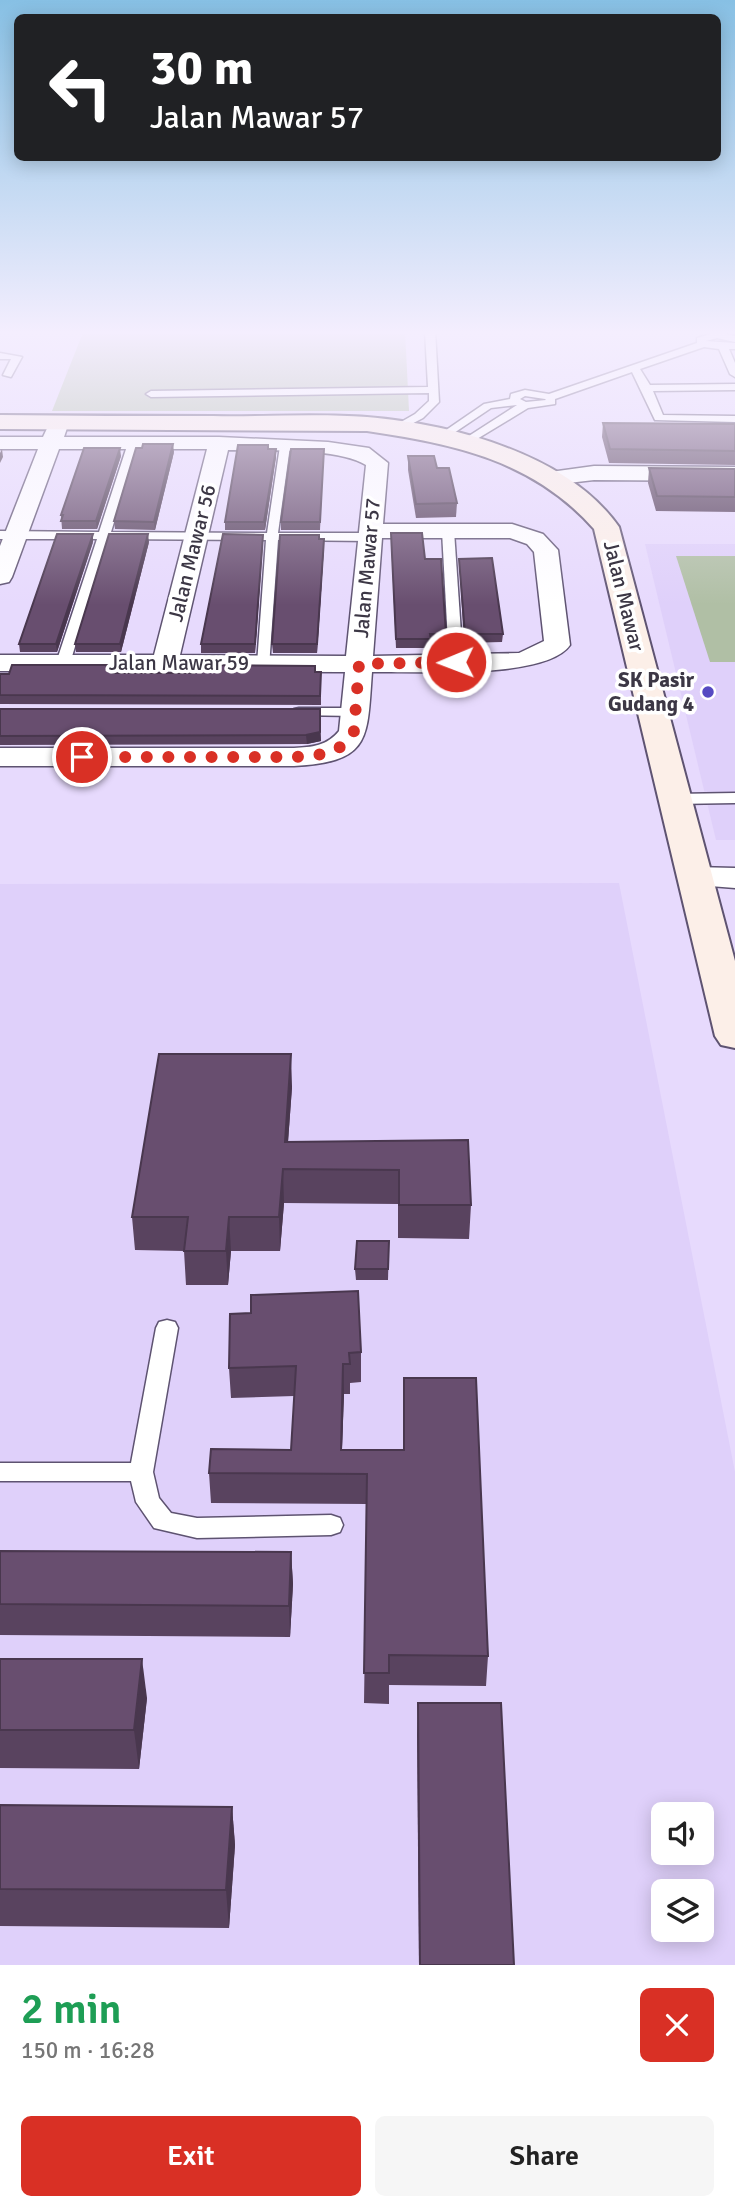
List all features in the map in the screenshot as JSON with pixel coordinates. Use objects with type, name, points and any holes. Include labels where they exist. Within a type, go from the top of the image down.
[{"type":"street","name":"Jalan Mawar","points":[[0,422],[55,433],[367,424],[398,428],[452,440],[508,458],[551,478],[596,513],[606,527],[735,1036]]},
{"type":"street","points":[[0,577],[8,535],[55,433]]},
{"type":"street","points":[[0,443],[55,433],[133,443],[285,446]]},
{"type":"street","name":"Jalan Mawar 56","points":[[165,663],[219,443]]},
{"type":"street","name":"Jalan Mawar 57","points":[[0,757],[294,757],[328,753],[350,739],[354,731],[377,463],[370,456],[351,451],[285,446]]},
{"type":"street","points":[[551,478],[594,473],[735,474]]},
{"type":"street","points":[[370,534],[448,531]]},
{"type":"street","name":"Jalan Mawar 59","points":[[0,663],[359,664],[519,661],[539,656],[557,645],[546,550],[543,544],[512,531],[448,531]]},
{"type":"street","points":[[695,877],[735,878]]},
{"type":"lane","points":[[398,428],[407,422]]},
{"type":"lane","points":[[452,440],[471,422]]},
{"type":"lane","points":[[452,440],[486,422]]},
{"type":"lane","points":[[63,663],[133,443]]},
{"type":"lane","points":[[264,664],[272,536],[285,446]]},
{"type":"lane","points":[[448,531],[456,662]]},
{"type":"lane","points":[[8,535],[370,534]]},
{"type":"lane","points":[[287,712],[355,712]]},
{"type":"lane","points":[[675,799],[735,798]]},
{"type":"lane","points":[[167,1328],[141,1472],[148,1502],[163,1521],[197,1528],[331,1525]]},
{"type":"lane","points":[[0,1472],[141,1472]]},
{"type":"shaded area","name":"SK Pasir Gudang 4","points":[[645,544],[735,544],[735,840],[716,840]]},
{"type":"shaded area","points":[[619,883],[735,1472],[735,1965],[0,1965],[0,884]]},
{"type":"green space","points":[[676,556],[735,556],[735,662],[710,662]]},
{"type":"building","points":[[603,423],[735,424],[735,451],[610,449]]},
{"type":"building","points":[[143,444],[173,444],[154,522],[114,521],[136,448],[142,448]]},
{"type":"building","points":[[238,445],[268,445],[268,449],[276,449],[264,522],[225,522]]},
{"type":"building","points":[[84,448],[120,448],[96,521],[61,521],[61,515]]},
{"type":"building","points":[[291,449],[324,449],[320,522],[281,522]]},
{"type":"building","points":[[408,456],[434,456],[437,468],[449,468],[457,503],[416,504]]},
{"type":"building","points":[[649,468],[735,469],[735,497],[657,496]]},
{"type":"building","points":[[391,533],[422,533],[425,559],[441,559],[446,634],[430,634],[431,639],[396,639]]},
{"type":"building","points":[[57,534],[93,534],[56,644],[19,644]]},
{"type":"building","points":[[109,534],[148,534],[120,644],[75,644]]},
{"type":"building","points":[[223,534],[263,535],[255,644],[201,644]]},
{"type":"building","points":[[280,535],[319,535],[319,539],[324,539],[317,644],[272,644]]},
{"type":"building","points":[[492,558],[503,634],[465,634],[459,559]]},
{"type":"building","points":[[12,665],[115,665],[113,673],[195,673],[196,665],[315,666],[315,672],[321,672],[320,696],[0,695],[0,674],[9,674]]},
{"type":"building","points":[[0,709],[320,709],[320,732],[306,735],[0,736]]},
{"type":"building","points":[[159,1054],[291,1054],[285,1142],[468,1140],[471,1205],[399,1205],[399,1170],[283,1169],[279,1217],[229,1217],[226,1251],[184,1251],[188,1217],[132,1217]]},
{"type":"building","points":[[357,1241],[389,1241],[388,1269],[355,1269]]},
{"type":"building","points":[[358,1291],[361,1352],[349,1353],[350,1364],[343,1364],[341,1450],[404,1450],[404,1378],[476,1378],[488,1656],[389,1655],[389,1673],[364,1673],[367,1474],[209,1473],[211,1449],[291,1450],[296,1366],[229,1368],[230,1314],[251,1313],[251,1295]]},
{"type":"building","points":[[0,1551],[291,1552],[289,1606],[0,1604]]},
{"type":"building","points":[[0,1659],[142,1659],[134,1730],[0,1730]]},
{"type":"building","points":[[418,1703],[501,1703],[514,1965],[420,1965]]},
{"type":"building","points":[[0,1805],[232,1807],[226,1890],[0,1889]]},
{"type":"place","name":"SK Pasir Gudang 4","points":[[708,692]]},
{"type":"route","points":[[82,757],[294,757],[328,753],[341,747],[354,731],[359,664],[456,662]]}]
